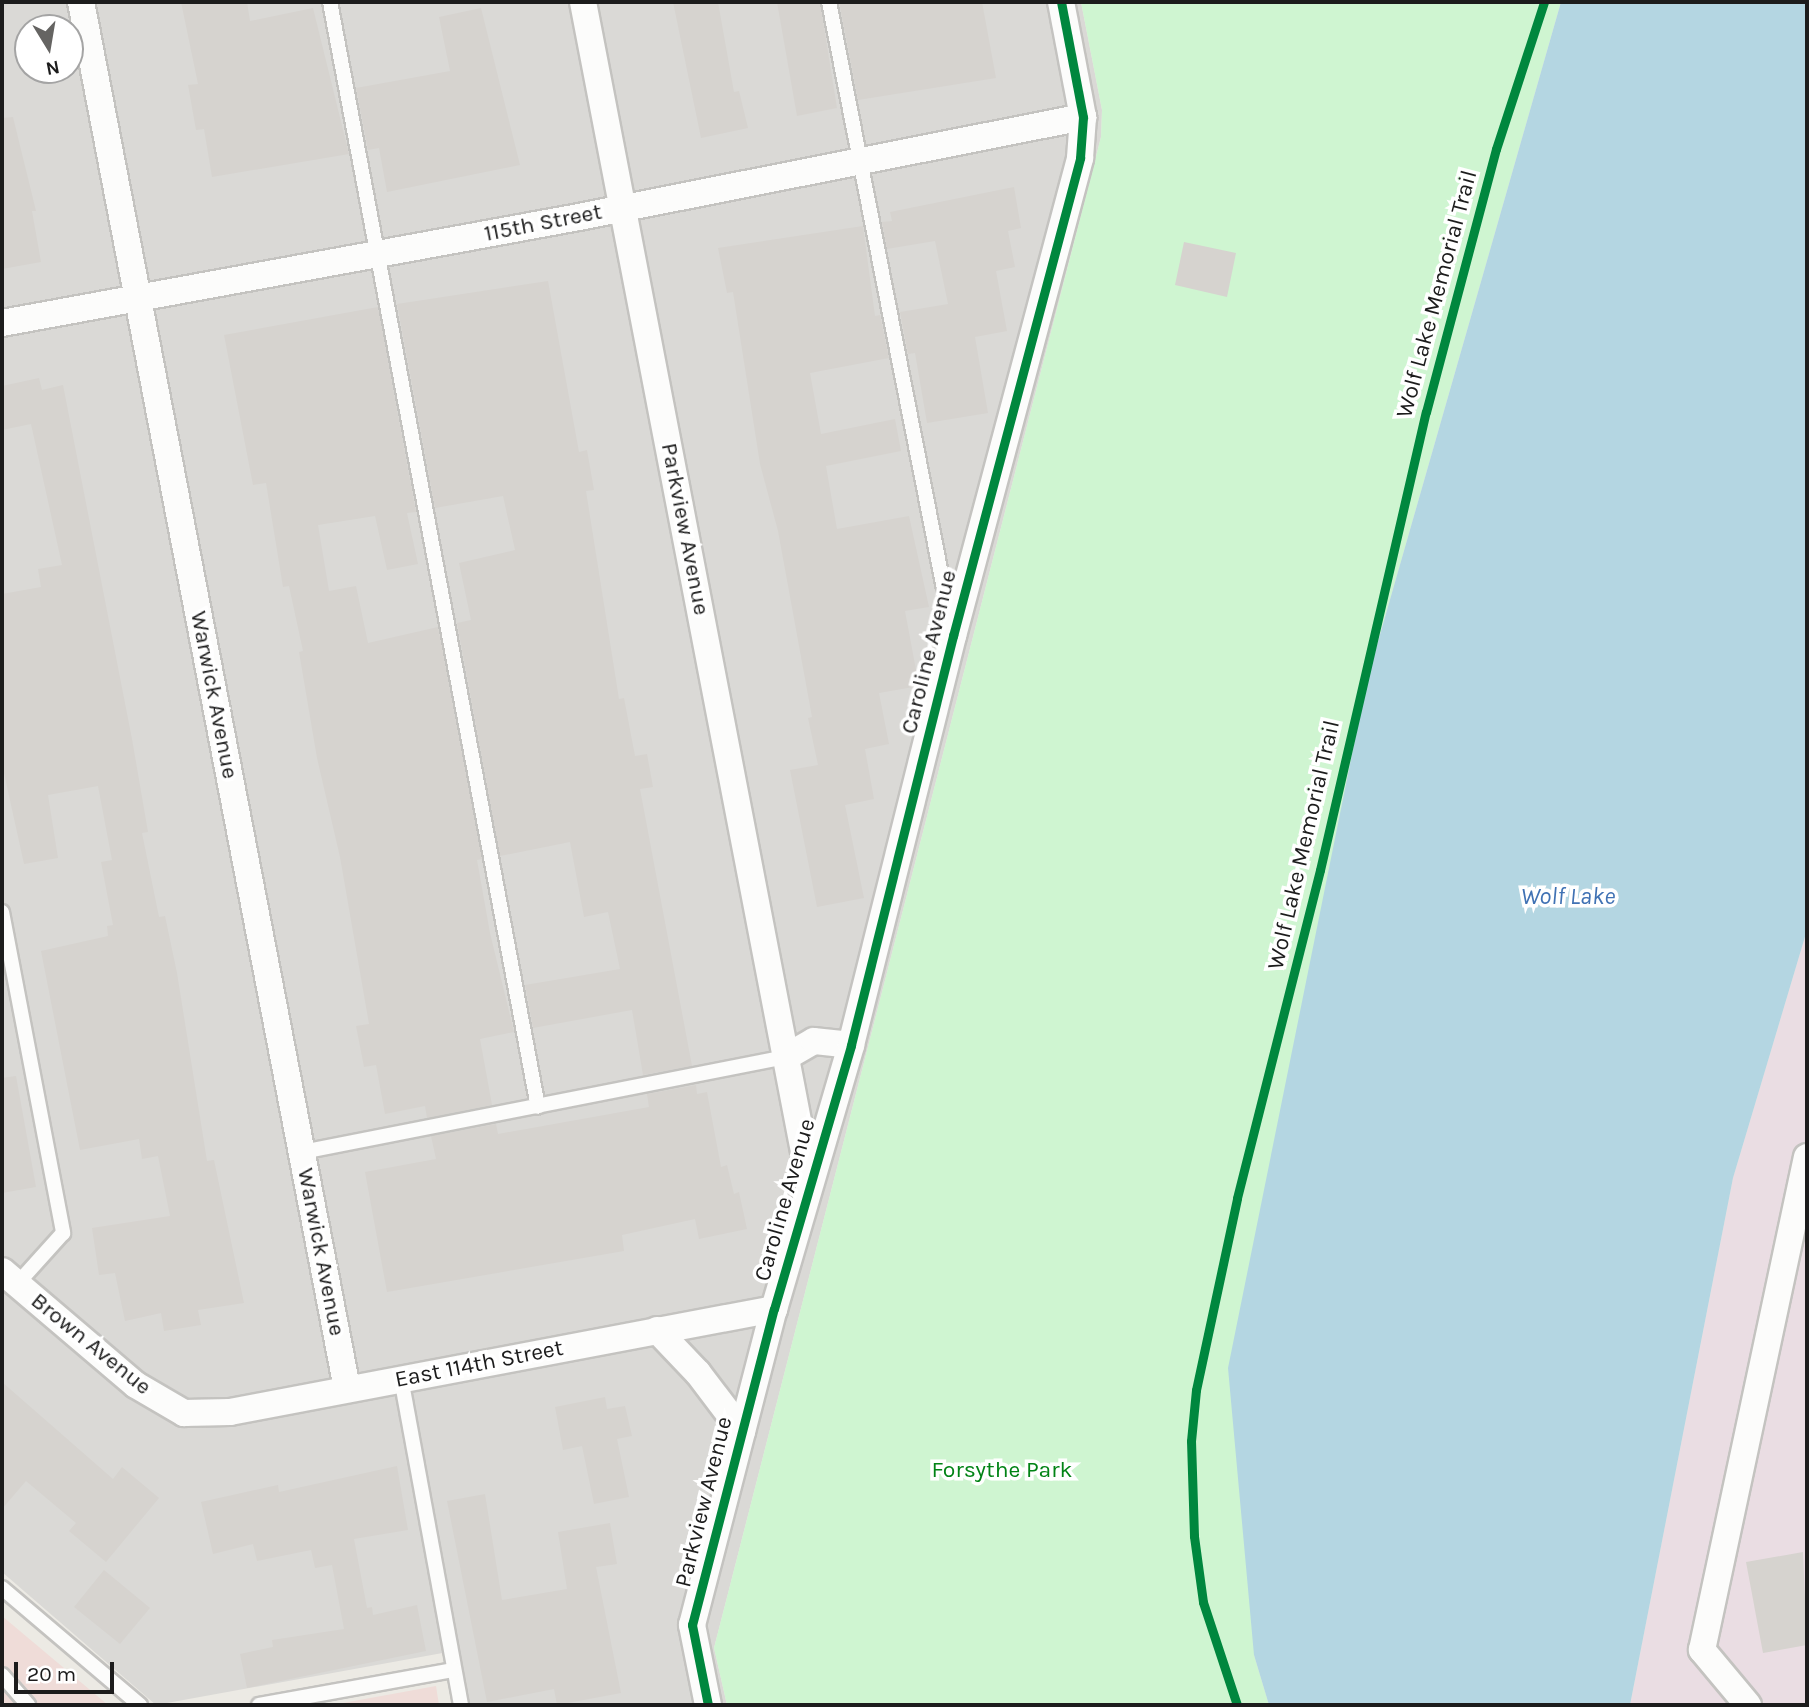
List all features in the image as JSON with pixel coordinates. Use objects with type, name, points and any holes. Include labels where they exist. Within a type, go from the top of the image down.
[{"type":"street","name":"Warwick Avenue","points":[[80,2],[347,1388]]},
{"type":"street","name":"Parkview Avenue","points":[[583,2],[810,1184]]},
{"type":"street","name":"Caroline Avenue","points":[[774,1309],[851,1045],[953,636],[1080,158],[1083,117],[1061,2]]},
{"type":"street","name":"115th Street","points":[[2,323],[623,208],[1083,117]]},
{"type":"street","points":[[786,1057],[814,1041],[851,1045]]},
{"type":"street","points":[[1748,1705],[1702,1650],[1807,1157]]},
{"type":"street","name":"Brown Avenue","points":[[10,1277],[136,1385],[184,1413]]},
{"type":"street","name":"Parkview Avenue","points":[[708,1705],[692,1625],[774,1309]]},
{"type":"street","name":"East 114th Street","points":[[184,1413],[230,1412],[774,1309]]},
{"type":"street","points":[[657,1331],[720,1397],[742,1431]]},
{"type":"lane","points":[[330,2],[538,1107]]},
{"type":"lane","points":[[829,2],[953,636]]},
{"type":"lane","points":[[2,912],[64,1233],[10,1277]]},
{"type":"lane","points":[[302,1153],[786,1057]]},
{"type":"lane","points":[[401,1378],[461,1705]]},
{"type":"lane","points":[[2,1588],[140,1705]]},
{"type":"lane","points":[[259,1705],[454,1670]]},
{"type":"lane","points":[[2,1675],[27,1705]]},
{"type":"shaded area","points":[[2,2],[1081,2],[1102,110],[1101,137],[714,1648],[727,1705],[470,1705],[459,1650],[156,1705],[2,1572]]},
{"type":"shaded area","points":[[1807,930],[1807,1705],[1630,1705],[1733,1178]]},
{"type":"shaded area","points":[[2,1616],[108,1705],[2,1705]]},
{"type":"shaded area","points":[[436,1686],[439,1705],[332,1705]]},
{"type":"green space","name":"Forsythe Park","points":[[1081,2],[1561,2],[1367,680],[1254,1655],[1269,1705],[727,1705],[714,1648],[1101,137],[1102,110]]},
{"type":"water","name":"Wolf Lake","points":[[1561,2],[1807,2],[1807,930],[1733,1178],[1630,1705],[1269,1705],[1254,1655],[1228,1368],[1367,680]]},
{"type":"building","points":[[181,2],[247,2],[250,21],[313,8],[349,154],[212,177],[204,129],[196,130],[188,85],[198,84]]},
{"type":"building","points":[[673,2],[718,2],[734,92],[739,91],[748,128],[701,138]]},
{"type":"building","points":[[777,2],[820,2],[837,108],[797,116]]},
{"type":"building","points":[[839,2],[982,2],[996,78],[858,100]]},
{"type":"building","points":[[481,8],[520,165],[387,192],[379,148],[368,150],[356,88],[450,71],[439,17]]},
{"type":"building","points":[[13,117],[36,211],[32,211],[41,262],[2,269],[2,118]]},
{"type":"building","points":[[1014,187],[1021,228],[1008,231],[1015,267],[996,271],[1007,331],[975,337],[988,413],[927,423],[915,353],[908,354],[900,312],[948,304],[935,241],[887,249],[882,222],[892,221],[890,212]]},
{"type":"building","points":[[863,226],[875,316],[880,315],[889,358],[810,373],[821,434],[895,419],[901,451],[826,466],[837,529],[909,516],[929,607],[905,611],[919,686],[879,693],[889,744],[865,749],[874,799],[845,805],[864,898],[817,907],[790,770],[818,765],[808,718],[812,717],[778,531],[760,464],[733,292],[727,293],[718,248]]},
{"type":"building","points":[[1184,242],[1236,253],[1227,297],[1175,285]]},
{"type":"building","points":[[548,281],[579,452],[587,450],[594,490],[586,491],[619,699],[624,698],[635,756],[647,754],[653,787],[640,789],[692,1066],[643,1075],[632,1010],[533,1028],[525,985],[620,969],[608,912],[584,917],[570,842],[500,856],[457,623],[471,620],[459,563],[515,550],[503,496],[435,508],[397,304]]},
{"type":"building","points":[[378,307],[416,512],[407,513],[418,564],[387,570],[375,516],[318,525],[329,591],[356,586],[368,643],[438,627],[482,859],[477,860],[490,933],[514,1032],[480,1039],[492,1105],[427,1118],[425,1106],[385,1114],[376,1065],[364,1067],[356,1026],[369,1024],[340,857],[317,758],[299,652],[303,651],[289,586],[283,587],[266,483],[253,485],[224,335]]},
{"type":"building","points":[[39,378],[42,390],[63,385],[132,739],[148,832],[142,833],[159,917],[165,916],[177,973],[207,1161],[214,1160],[244,1303],[198,1310],[201,1325],[164,1331],[161,1313],[125,1321],[115,1273],[99,1275],[92,1228],[170,1216],[158,1156],[142,1159],[139,1139],[80,1150],[41,951],[108,936],[107,926],[113,925],[101,862],[112,860],[98,786],[48,795],[58,858],[24,864],[2,764],[2,594],[41,587],[38,569],[62,565],[31,424],[2,430],[2,386]]},
{"type":"building","points":[[16,1076],[36,1187],[2,1193],[2,1078]]},
{"type":"building","points":[[696,1085],[697,1094],[707,1092],[721,1167],[727,1165],[734,1194],[739,1192],[747,1229],[699,1239],[695,1219],[622,1235],[624,1251],[387,1292],[365,1172],[436,1159],[431,1136],[496,1124],[498,1134],[649,1107],[647,1094]]},
{"type":"building","points":[[2,1382],[113,1479],[122,1467],[159,1498],[106,1562],[69,1531],[76,1523],[26,1481],[2,1509]]},
{"type":"building","points":[[605,1397],[607,1409],[625,1406],[632,1436],[617,1439],[629,1497],[594,1504],[582,1446],[563,1450],[555,1407]]},
{"type":"building","points":[[397,1466],[408,1530],[354,1539],[367,1608],[372,1607],[373,1615],[417,1605],[426,1651],[247,1688],[240,1654],[273,1647],[272,1640],[344,1629],[332,1565],[315,1568],[311,1550],[257,1561],[253,1544],[213,1554],[201,1502],[278,1485],[279,1492]]},
{"type":"building","points":[[485,1494],[502,1600],[567,1589],[558,1532],[610,1523],[617,1564],[596,1567],[621,1693],[557,1705],[554,1689],[487,1702],[447,1501]]},
{"type":"building","points":[[1803,1552],[1807,1645],[1763,1653],[1746,1562]]},
{"type":"building","points":[[104,1570],[150,1608],[120,1644],[74,1607]]},
{"type":"cycle path","points":[[708,1705],[692,1625],[774,1309],[851,1045],[953,636],[1080,158],[1083,117],[1061,2]]},
{"type":"cycle path","name":"Wolf Lake Memorial Trail","points":[[1237,1705],[1203,1602],[1194,1536],[1191,1441],[1196,1390],[1237,1198],[1320,870],[1426,412],[1496,149],[1544,2]]}]
